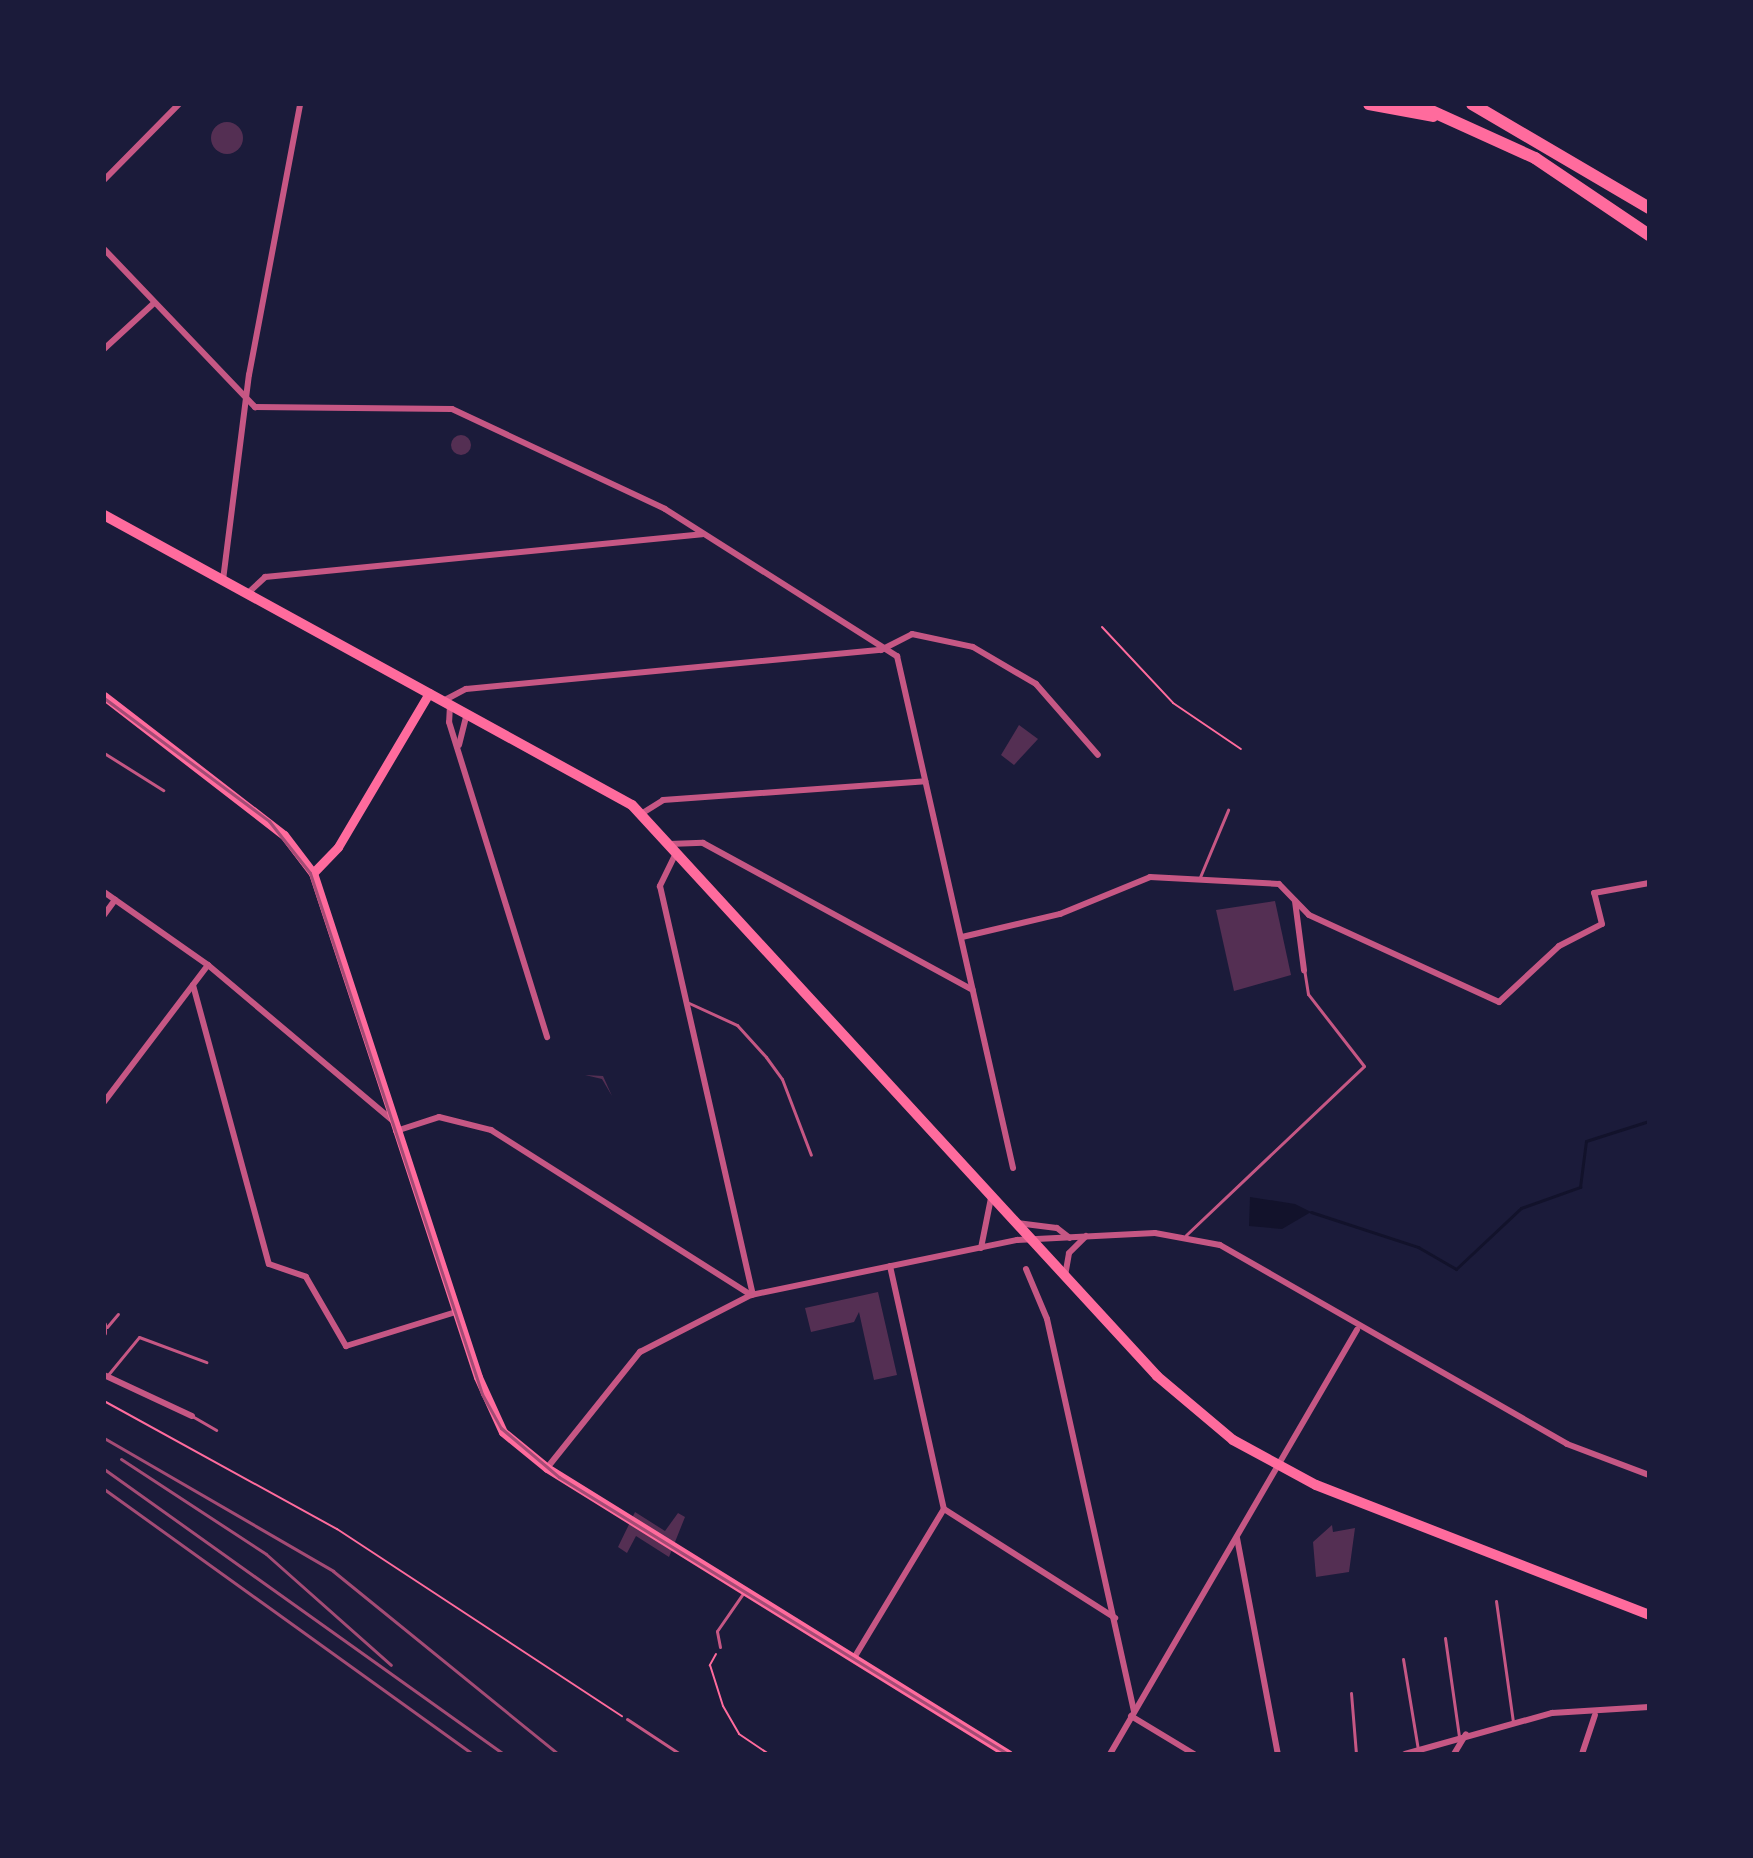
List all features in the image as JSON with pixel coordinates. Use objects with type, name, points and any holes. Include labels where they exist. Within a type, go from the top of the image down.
[{"type":"highway","points":[[1369,104],[1452,118]]},
{"type":"highway","points":[[1416,104],[1452,118],[1557,171],[1649,235]]},
{"type":"highway","points":[[1472,104],[1649,208]]},
{"type":"main road","points":[[104,515],[467,714],[641,814],[1177,1397],[1275,1466],[1649,1615]]},
{"type":"main road","points":[[313,873],[338,847],[429,693]]},
{"type":"main road","points":[[105,700],[284,835],[313,873],[394,1126],[493,1418],[547,1468],[1008,1754]]},
{"type":"street","points":[[104,180],[179,104]]},
{"type":"street","points":[[223,580],[248,403],[300,104]]},
{"type":"street","points":[[104,249],[248,403],[452,409],[702,534],[881,650],[897,656],[1013,1168]]},
{"type":"street","points":[[104,349],[154,303]]},
{"type":"street","points":[[247,594],[265,577],[702,534]]},
{"type":"street","points":[[547,1037],[446,703],[466,689],[881,650],[912,634],[973,647],[1036,684],[1098,755]]},
{"type":"street","points":[[459,745],[467,714]]},
{"type":"street","points":[[641,814],[663,800],[925,781]]},
{"type":"street","points":[[752,1295],[660,886],[672,848],[703,843],[973,990]]},
{"type":"street","points":[[962,937],[1060,914],[1132,881],[1200,877],[1279,884],[1309,915],[1499,1002],[1559,946],[1602,924],[1594,893],[1649,883]]},
{"type":"street","points":[[104,892],[208,965],[394,1126],[439,1117],[491,1130],[752,1295]]},
{"type":"street","points":[[104,915],[115,900]]},
{"type":"street","points":[[1295,901],[1304,970]]},
{"type":"street","points":[[104,1102],[208,965]]},
{"type":"street","points":[[193,985],[269,1264],[306,1277],[346,1346],[456,1312]]},
{"type":"street","points":[[981,1248],[992,1217],[990,1194]]},
{"type":"street","points":[[1017,1223],[1057,1228],[1070,1238]]},
{"type":"street","points":[[547,1468],[640,1352],[752,1295],[1031,1239],[1186,1235],[1220,1245],[1357,1330],[1597,1460],[1649,1475]]},
{"type":"street","points":[[1065,1276],[1069,1253],[1086,1236]]},
{"type":"street","points":[[854,1658],[944,1509],[890,1266]]},
{"type":"street","points":[[1026,1269],[1047,1319],[1115,1618],[1132,1714],[1194,1754]]},
{"type":"street","points":[[1110,1754],[1357,1330]]},
{"type":"street","points":[[106,1376],[192,1416]]},
{"type":"street","points":[[944,1509],[1115,1618]]},
{"type":"street","points":[[1237,1538],[1278,1754]]},
{"type":"street","points":[[1405,1754],[1463,1735],[1552,1713],[1595,1715],[1649,1707]]},
{"type":"street","points":[[1582,1754],[1595,1715]]},
{"type":"street","points":[[1454,1754],[1463,1735]]},
{"type":"lane","points":[[104,753],[163,790]]},
{"type":"lane","points":[[1200,877],[1228,810]]},
{"type":"lane","points":[[1186,1235],[1364,1066],[1308,994],[1304,970]]},
{"type":"lane","points":[[686,1002],[737,1025],[766,1057],[811,1155]]},
{"type":"lane","points":[[105,1328],[118,1314]]},
{"type":"lane","points":[[106,1376],[139,1337],[206,1362]]},
{"type":"lane","points":[[192,1416],[216,1430]]},
{"type":"lane","points":[[720,1647],[717,1631],[744,1590]]},
{"type":"lane","points":[[1496,1601],[1513,1722]]},
{"type":"lane","points":[[1445,1638],[1463,1735]]},
{"type":"lane","points":[[1403,1659],[1418,1750]]},
{"type":"lane","points":[[1351,1693],[1356,1754]]},
{"type":"lane","points":[[627,1719],[680,1754]]},
{"type":"path","points":[[1102,627],[1173,703],[1241,749]]},
{"type":"path","points":[[104,1401],[337,1529],[627,1719]]},
{"type":"path","points":[[720,1647],[710,1665],[723,1706],[739,1734],[769,1754]]},
{"type":"shaded area","points":[[1250,1197],[1295,1204],[1311,1212],[1282,1229],[1249,1226]]},
{"type":"building","points":[[227,122],[238,127],[243,138],[238,149],[227,154],[216,149],[211,138],[216,127]]},
{"type":"building","points":[[461,435],[468,438],[471,445],[468,452],[461,455],[454,452],[451,445],[454,438]]},
{"type":"building","points":[[1019,725],[1038,739],[1014,765],[1001,755]]},
{"type":"building","points":[[1275,901],[1291,975],[1234,991],[1216,910]]},
{"type":"building","points":[[585,1075],[603,1076],[612,1096],[602,1079]]},
{"type":"building","points":[[878,1292],[897,1375],[874,1380],[859,1312],[854,1322],[811,1332],[805,1308]]},
{"type":"building","points":[[635,1512],[665,1531],[678,1513],[685,1517],[669,1557],[636,1536],[627,1553],[618,1547]]},
{"type":"building","points":[[1332,1525],[1333,1532],[1355,1528],[1349,1572],[1316,1577],[1313,1542]]},
{"type":"waterway","points":[[1311,1212],[1418,1247],[1456,1269],[1521,1208],[1580,1187],[1586,1141],[1649,1121]]},
{"type":"railway","points":[[104,698],[269,821],[310,873],[482,1394],[501,1428],[559,1477],[1008,1754]]},
{"type":"railway","points":[[104,1438],[333,1571],[558,1754]]},
{"type":"railway","points":[[121,1459],[266,1554],[391,1665]]},
{"type":"railway","points":[[104,1469],[503,1754]]},
{"type":"railway","points":[[104,1489],[473,1754]]}]
